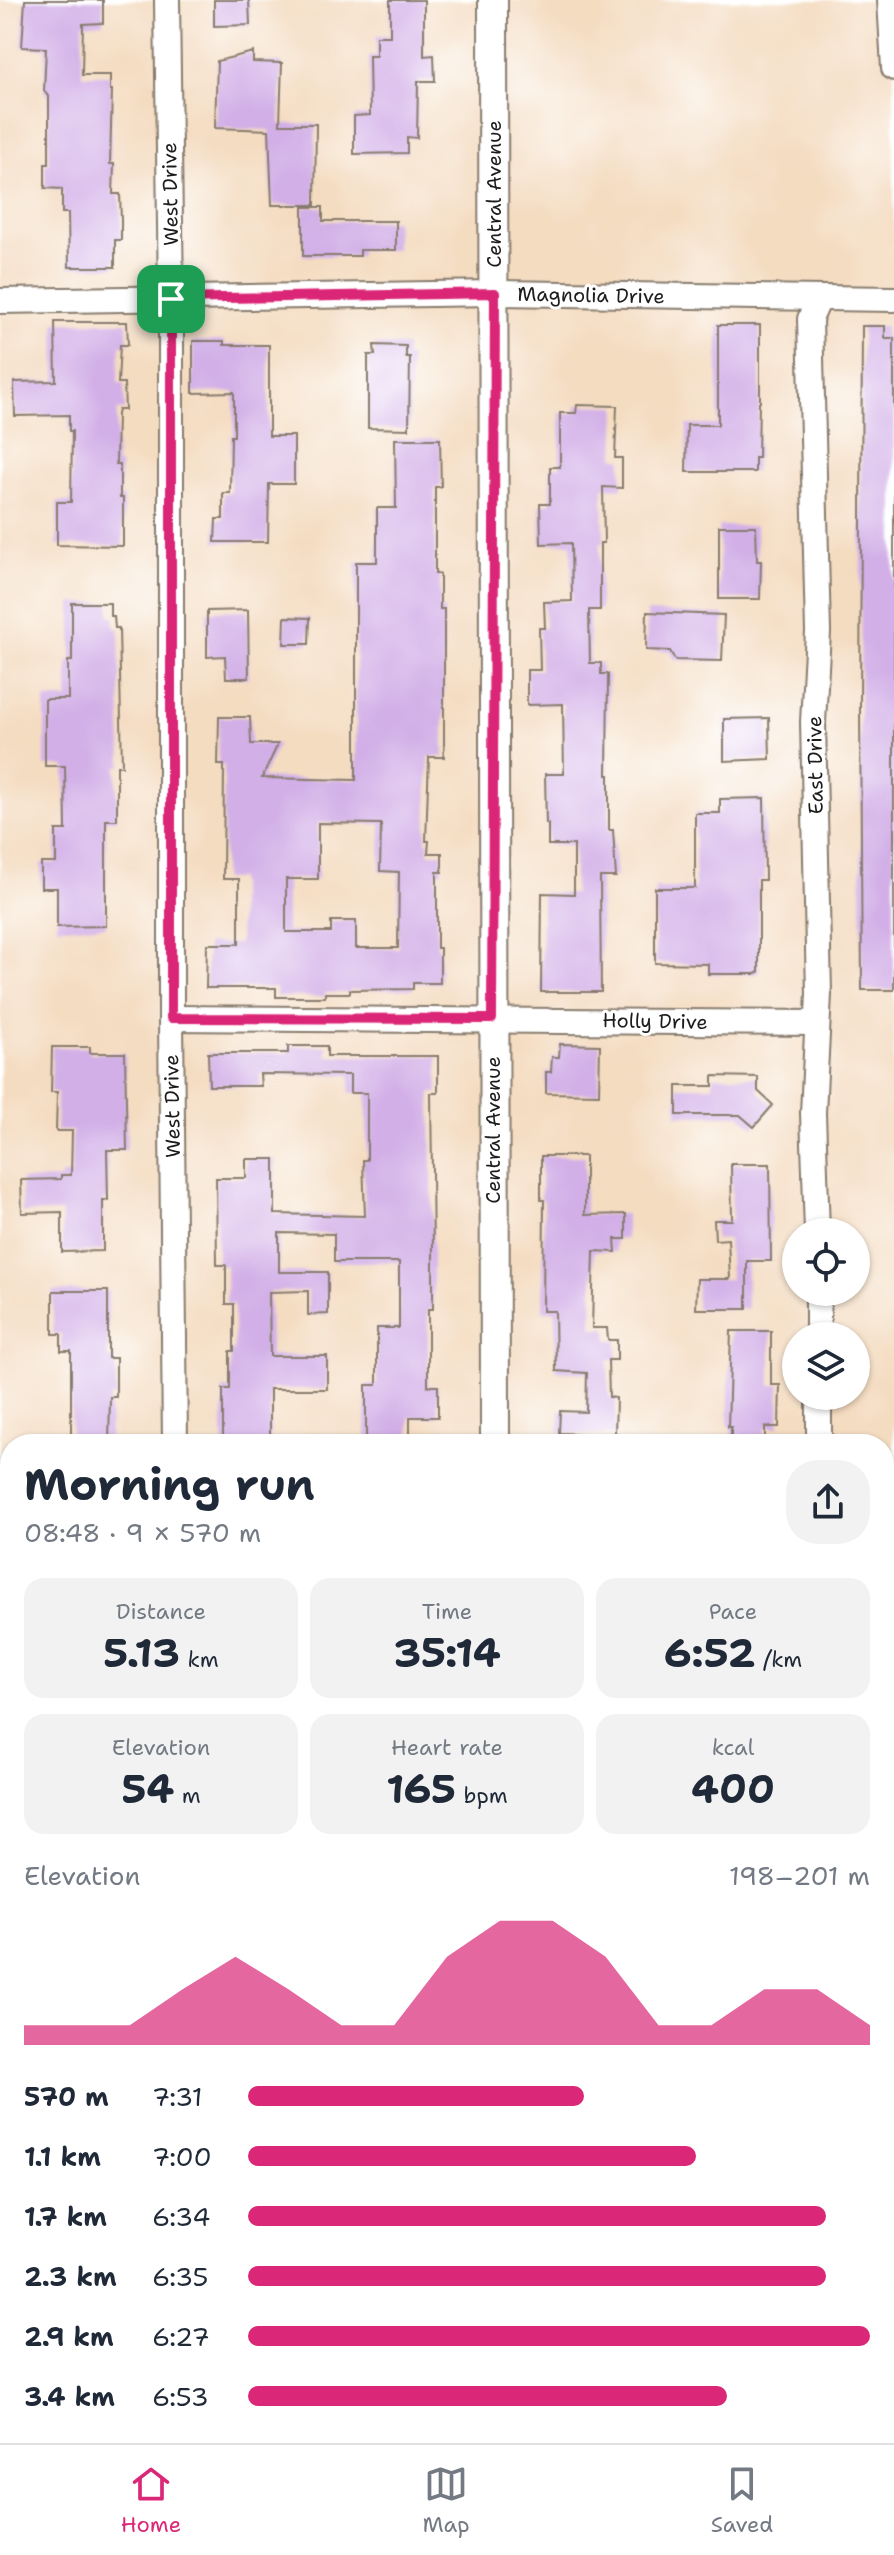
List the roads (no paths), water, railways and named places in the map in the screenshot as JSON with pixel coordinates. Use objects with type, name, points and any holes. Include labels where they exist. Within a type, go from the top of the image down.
[{"type":"street","name":"West Drive","points":[[167,0],[175,1434]]},
{"type":"street","name":"Central Avenue","points":[[493,0],[495,1434]]},
{"type":"street","points":[[890,0],[894,68]]},
{"type":"street","name":"Magnolia Drive","points":[[0,301],[495,293],[894,299]]},
{"type":"street","name":"East Drive","points":[[817,1218],[813,1113],[819,979],[813,722],[818,632],[810,319],[819,299]]},
{"type":"street","name":"Holly Drive","points":[[171,1018],[817,1023]]},
{"type":"street","points":[[819,1410],[819,1434]]}]
